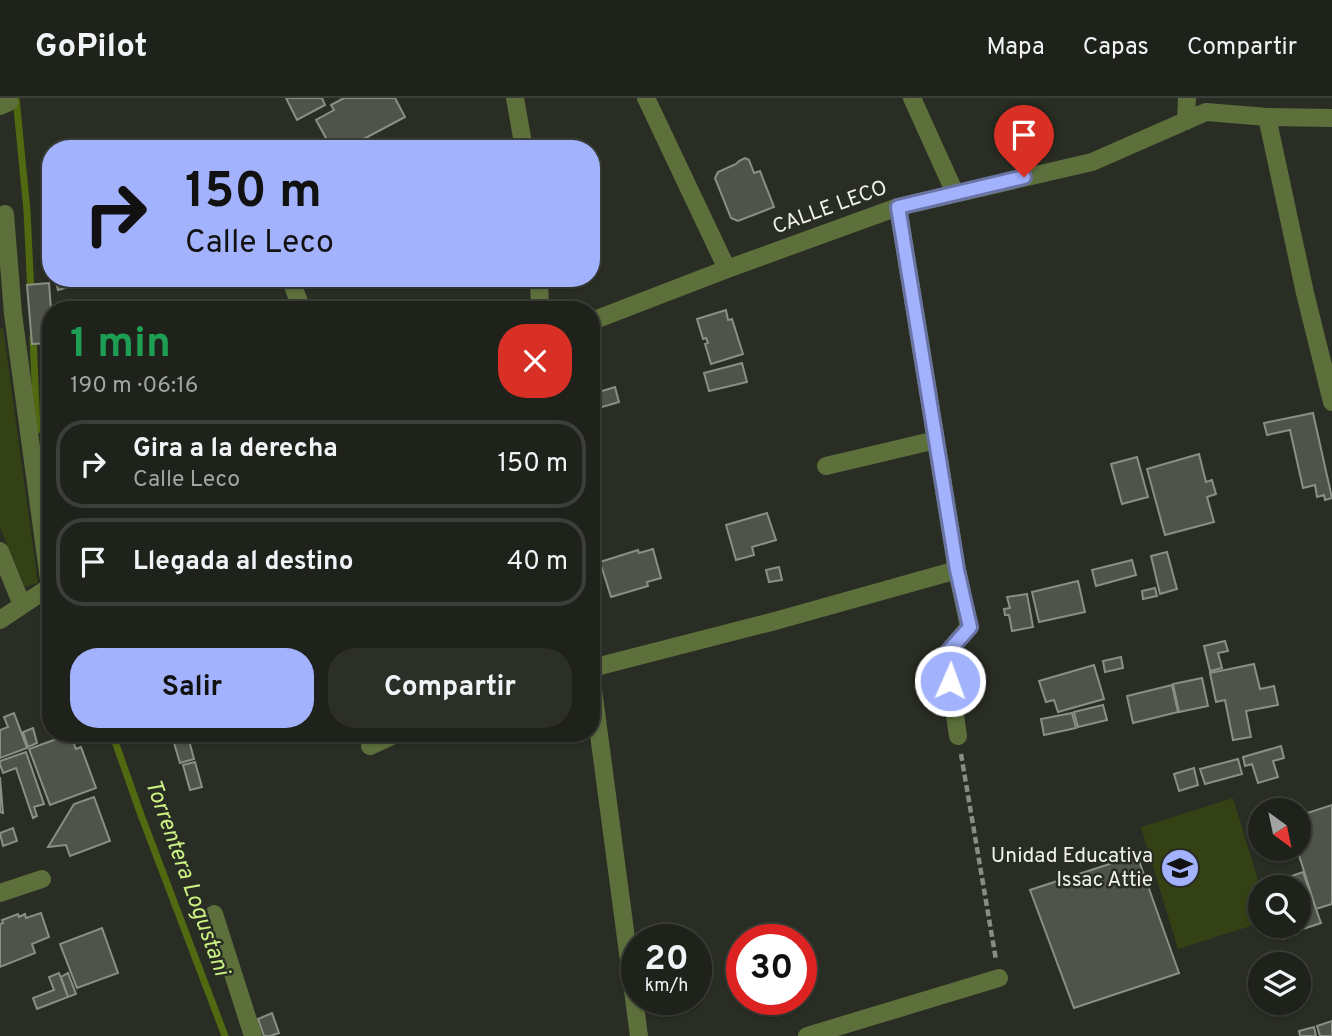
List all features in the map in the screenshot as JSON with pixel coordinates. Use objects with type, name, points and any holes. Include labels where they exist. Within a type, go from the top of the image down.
[{"type":"street","points":[[516,98],[523,140]]},
{"type":"street","points":[[646,98],[727,269]]},
{"type":"street","points":[[912,98],[955,193]]},
{"type":"street","points":[[1186,121],[1187,98]]},
{"type":"street","name":"CALLE LECO","points":[[600,318],[898,207],[1092,162],[1206,113],[1332,118]]},
{"type":"street","points":[[1267,117],[1332,402]]},
{"type":"street","points":[[898,207],[957,570],[970,627],[946,654],[958,736]]},
{"type":"street","points":[[5,214],[7,317],[42,536]]},
{"type":"street","points":[[826,466],[936,440]]},
{"type":"street","points":[[0,551],[22,605]]},
{"type":"street","points":[[600,666],[957,570]]},
{"type":"street","points":[[0,620],[42,591]]},
{"type":"street","points":[[370,746],[379,742]]},
{"type":"street","points":[[600,742],[639,1036]]},
{"type":"street","points":[[0,893],[42,878]]},
{"type":"street","points":[[214,914],[253,1036]]},
{"type":"street","points":[[807,1036],[999,978]]},
{"type":"path","points":[[958,736],[999,978]]},
{"type":"green space","points":[[3,328],[38,583],[25,587],[0,527],[0,329]]},
{"type":"green space","points":[[1233,798],[1248,847],[1248,861],[1252,861],[1256,875],[1248,875],[1248,927],[1178,949],[1141,827]]},
{"type":"building","points":[[286,98],[322,98],[325,105],[297,120]]},
{"type":"building","points":[[344,98],[395,98],[405,117],[362,140],[327,140],[316,120],[334,110],[331,105]]},
{"type":"building","points":[[745,158],[749,160],[754,173],[760,171],[774,207],[738,221],[731,218],[715,178],[718,172]]},
{"type":"building","points":[[42,284],[42,287],[49,287],[50,301],[42,301],[42,343],[32,344],[27,285]]},
{"type":"building","points":[[726,310],[728,320],[732,319],[743,354],[711,364],[705,344],[708,343],[706,338],[703,339],[697,319]]},
{"type":"building","points":[[742,363],[747,382],[709,391],[704,373]]},
{"type":"building","points":[[615,387],[619,402],[600,408],[600,392]]},
{"type":"building","points":[[1313,413],[1332,498],[1325,500],[1324,495],[1317,497],[1315,485],[1303,488],[1290,430],[1267,435],[1264,423]]},
{"type":"building","points":[[1199,454],[1206,482],[1212,480],[1216,494],[1207,497],[1214,522],[1165,535],[1147,469]]},
{"type":"building","points":[[1137,457],[1148,497],[1122,504],[1111,464]]},
{"type":"building","points":[[767,513],[776,540],[752,547],[754,555],[736,560],[726,525]]},
{"type":"building","points":[[653,549],[661,578],[647,582],[648,586],[611,597],[600,562],[638,550],[639,553]]},
{"type":"building","points":[[1167,552],[1177,589],[1160,594],[1151,556]]},
{"type":"building","points":[[1132,560],[1136,575],[1096,586],[1092,570]]},
{"type":"building","points":[[779,567],[782,580],[769,582],[766,570]]},
{"type":"building","points":[[1078,581],[1085,612],[1039,622],[1032,592]]},
{"type":"building","points":[[1155,588],[1157,596],[1143,599],[1142,591]]},
{"type":"building","points":[[1027,594],[1033,627],[1012,631],[1009,615],[1005,615],[1004,609],[1010,608],[1007,597]]},
{"type":"building","points":[[1225,641],[1228,651],[1218,653],[1222,668],[1210,671],[1204,646]]},
{"type":"building","points":[[1121,657],[1123,668],[1105,672],[1103,661]]},
{"type":"building","points":[[1254,664],[1260,689],[1274,686],[1278,705],[1246,711],[1251,737],[1233,740],[1225,700],[1216,702],[1210,673]]},
{"type":"building","points":[[1094,665],[1104,699],[1058,712],[1054,700],[1046,702],[1039,681]]},
{"type":"building","points":[[1202,678],[1208,706],[1179,712],[1173,684]]},
{"type":"building","points":[[1172,685],[1178,712],[1133,723],[1127,696]]},
{"type":"building","points":[[1103,705],[1107,720],[1078,727],[1074,712]]},
{"type":"building","points":[[14,713],[27,748],[0,758],[0,730],[8,727],[4,717]]},
{"type":"building","points":[[1072,713],[1076,728],[1044,735],[1041,719]]},
{"type":"building","points":[[33,728],[37,743],[28,747],[23,732]]},
{"type":"building","points":[[48,742],[73,742],[76,749],[81,747],[96,788],[50,805],[29,749]]},
{"type":"building","points":[[174,742],[189,742],[194,759],[180,763]]},
{"type":"building","points":[[1281,746],[1284,758],[1273,761],[1278,777],[1258,783],[1252,764],[1245,766],[1243,757]]},
{"type":"building","points":[[26,752],[44,804],[34,807],[37,816],[33,818],[16,768],[3,773],[0,764],[0,761]]},
{"type":"building","points":[[1238,759],[1242,774],[1205,784],[1200,769]]},
{"type":"building","points":[[195,762],[202,787],[190,790],[183,765]]},
{"type":"building","points":[[1194,768],[1198,785],[1179,791],[1174,774]]},
{"type":"building","points":[[0,778],[3,813],[0,812]]},
{"type":"building","points":[[94,797],[110,841],[70,856],[66,845],[48,847],[74,804]]},
{"type":"building","points":[[1332,805],[1332,904],[1316,909],[1311,893],[1311,875],[1305,875],[1301,861],[1311,861],[1311,812]]},
{"type":"building","points":[[13,828],[17,841],[3,846],[0,833]]},
{"type":"building","points":[[1137,855],[1179,973],[1074,1008],[1030,890]]},
{"type":"building","points":[[1311,895],[1321,923],[1311,926]]},
{"type":"building","points":[[41,913],[49,937],[32,944],[35,953],[0,967],[2,920],[18,914],[19,917],[25,914],[26,918]]},
{"type":"building","points":[[102,928],[118,973],[77,988],[60,944]]},
{"type":"building","points":[[59,973],[68,997],[37,1009],[33,998],[54,990],[49,977]]},
{"type":"building","points":[[68,973],[76,994],[68,997],[61,977]]},
{"type":"building","points":[[272,1013],[279,1033],[264,1036],[258,1019]]},
{"type":"building","points":[[1332,1021],[1332,1036],[1320,1036],[1317,1026]]},
{"type":"building","points":[[1314,1027],[1316,1036],[1300,1036],[1299,1031]]},
{"type":"waterway","name":"Torrentera Logustani","points":[[16,98],[27,211],[31,294]]},
{"type":"waterway","name":"Torrentera Logustani","points":[[33,337],[37,430]]},
{"type":"waterway","name":"Torrentera Logustani","points":[[115,742],[225,1036]]},
{"type":"place","name":"Unidad Educativa Issac Attie","points":[[1180,868]]},
{"type":"route","points":[[950,681],[946,654],[970,627],[957,570],[898,207],[1024,177]]}]
